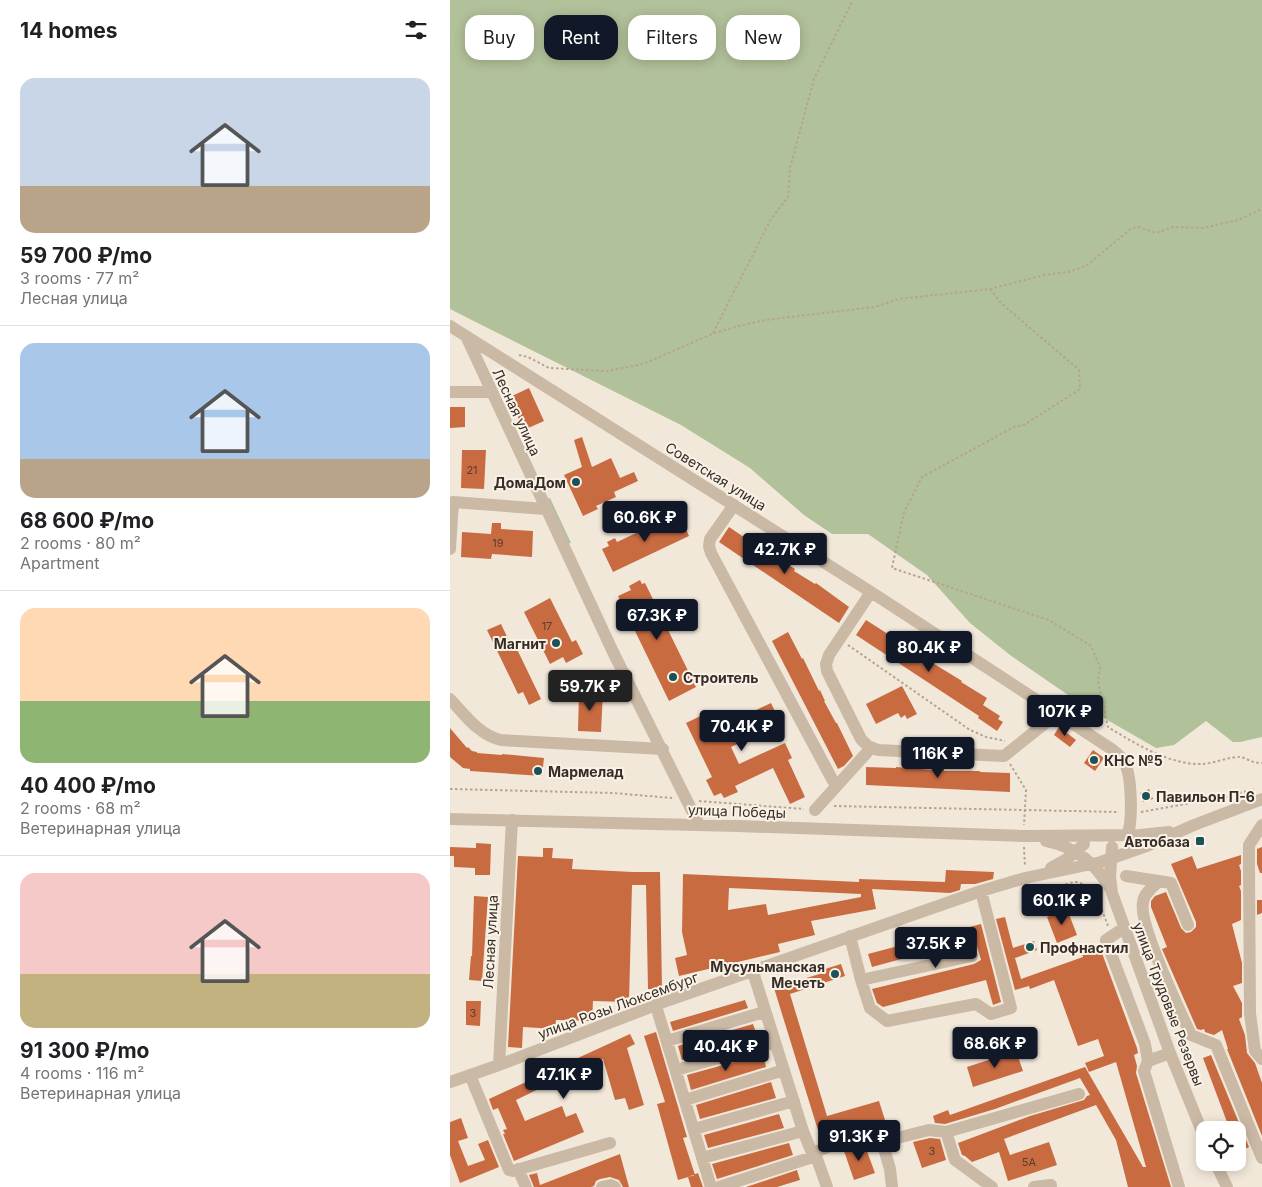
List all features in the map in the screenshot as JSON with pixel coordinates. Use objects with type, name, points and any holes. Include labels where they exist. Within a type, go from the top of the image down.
[{"type":"street","name":"Советская улица","points":[[450,326],[871,592],[1110,748],[1124,761],[1128,774],[1131,812],[1130,830],[1127,836]]},
{"type":"street","name":"Лесная улица","points":[[466,336],[490,392],[613,652],[699,825]]},
{"type":"street","points":[[450,392],[490,392]]},
{"type":"street","points":[[450,548],[452,502],[546,509]]},
{"type":"street","points":[[734,505],[710,539],[709,546],[832,781]]},
{"type":"street","points":[[871,592],[827,659],[827,671],[862,739],[871,748],[878,750],[1001,756],[1008,754],[1058,713]]},
{"type":"street","points":[[450,699],[482,733],[491,738],[662,749]]},
{"type":"street","points":[[815,810],[871,748]]},
{"type":"street","name":"улица Розы Люксембург","points":[[450,1082],[850,936],[981,891],[1149,845],[1194,825],[1262,799]]},
{"type":"street","points":[[1131,812],[1139,828],[1147,833],[1158,834]]},
{"type":"street","name":"улица Победы","points":[[450,819],[1024,836],[1098,835]]},
{"type":"street","name":"Лесная улица","points":[[499,1065],[512,820]]},
{"type":"street","name":"улица Розы Люксембург","points":[[1098,835],[1158,834],[1194,825]]},
{"type":"street","points":[[1262,825],[1249,845],[1256,1012],[1255,1051],[1262,1059]]},
{"type":"street","points":[[1025,878],[1061,863],[1080,848],[1090,837],[1098,835],[1110,841],[1101,859],[1101,873],[1112,893]]},
{"type":"street","name":"улица Победы","points":[[1024,836],[1080,848]]},
{"type":"street","points":[[1080,848],[1101,859]]},
{"type":"street","name":"улица Трудовые Резервы","points":[[1101,859],[1110,877],[1112,893],[1170,1053],[1198,1121]]},
{"type":"street","points":[[1126,876],[1171,883],[1188,925]]},
{"type":"street","points":[[1159,881],[1146,894],[1142,902],[1144,919],[1155,953],[1190,1036],[1216,1046],[1262,1158]]},
{"type":"street","points":[[850,936],[870,1008],[887,1021],[976,1004],[991,1014],[1011,1008],[981,891]]},
{"type":"street","points":[[1124,928],[1106,940],[1145,1044],[1148,1062],[1144,1071],[1179,1187]]},
{"type":"street","points":[[861,980],[972,956]]},
{"type":"street","points":[[753,972],[764,1012],[803,1130],[827,1187]]},
{"type":"street","points":[[656,1006],[712,1187]]},
{"type":"street","points":[[667,1041],[764,1012]]},
{"type":"street","points":[[676,1070],[775,1042]]},
{"type":"street","points":[[1148,1062],[1170,1053]]},
{"type":"street","points":[[685,1100],[784,1070]]},
{"type":"street","points":[[470,1076],[507,1169],[511,1171],[610,1142]]},
{"type":"street","points":[[719,1187],[814,1154],[852,1138],[881,1138],[889,1140],[929,1130],[946,1132],[1079,1094]]},
{"type":"street","points":[[694,1129],[794,1100]]},
{"type":"street","points":[[702,1158],[803,1130]]},
{"type":"street","points":[[946,1132],[955,1160],[992,1187]]},
{"type":"street","points":[[881,1138],[890,1169],[892,1187]]},
{"type":"street","points":[[518,1169],[526,1187]]},
{"type":"street","points":[[1218,1171],[1226,1187]]},
{"type":"street","points":[[602,1187],[611,1185],[614,1187]]},
{"type":"street","points":[[1034,1187],[1051,1185]]},
{"type":"path","points":[[712,334],[771,219],[788,197],[790,168],[814,79],[853,0]]},
{"type":"path","points":[[519,355],[528,357],[549,368],[607,370],[644,364],[712,334],[765,320],[874,307],[899,299],[990,289],[1044,275],[1068,272],[1086,266],[1132,228],[1139,227],[1156,232],[1173,227],[1202,228],[1238,220],[1262,209]]},
{"type":"path","points":[[990,289],[1002,304],[1079,370],[1080,389],[1024,425],[1014,428],[922,477],[904,512],[892,568],[1049,620],[1091,646],[1100,667],[1098,681],[1108,727],[1136,744],[1161,755],[1186,762],[1201,764],[1240,757],[1254,763],[1262,763]]},
{"type":"path","points":[[839,640],[978,734],[1019,744]]},
{"type":"path","points":[[450,789],[613,793],[737,805],[815,810],[834,806],[1139,812],[1225,797],[1262,786]]},
{"type":"green space","points":[[450,0],[1262,0],[1262,737],[1233,742],[1206,721],[1174,745],[1156,748],[1090,710],[1010,655],[970,623],[927,575],[868,534],[832,534],[804,515],[750,468],[681,425],[450,309]]},
{"type":"green space","points":[[550,498],[571,543],[567,544],[547,499]]},
{"type":"building","points":[[529,388],[544,421],[526,429],[525,426],[522,427],[512,402],[514,401],[512,396]]},
{"type":"building","points":[[450,407],[465,407],[465,427],[450,428]]},
{"type":"building","points":[[582,437],[592,467],[611,458],[620,478],[634,472],[638,481],[614,492],[616,497],[596,506],[598,509],[583,516],[564,475],[582,467],[574,440]]},
{"type":"building","points":[[462,450],[486,450],[484,489],[461,488]]},
{"type":"building","points":[[679,513],[689,536],[613,572],[602,549],[609,546],[607,542],[615,538],[617,542]]},
{"type":"building","points":[[492,523],[501,523],[501,529],[533,531],[532,557],[492,554],[491,559],[461,557],[462,532],[491,534]]},
{"type":"building","points":[[729,527],[795,569],[794,571],[816,583],[849,607],[839,623],[719,542]]},
{"type":"building","points":[[640,580],[642,584],[645,583],[696,687],[669,701],[618,596],[631,590],[629,586]]},
{"type":"building","points":[[550,598],[572,642],[576,640],[583,654],[566,663],[563,657],[550,664],[524,612]]},
{"type":"building","points":[[866,620],[922,656],[922,654],[931,662],[987,698],[983,705],[1000,716],[998,719],[1003,722],[997,731],[978,718],[979,716],[856,635]]},
{"type":"building","points":[[501,624],[511,645],[514,643],[541,699],[529,705],[523,692],[518,694],[487,630]]},
{"type":"building","points":[[788,632],[853,756],[844,766],[838,769],[772,641]]},
{"type":"building","points":[[902,686],[917,714],[907,719],[905,715],[901,718],[898,713],[876,724],[866,704]]},
{"type":"building","points":[[579,692],[603,692],[601,732],[578,731]]},
{"type":"building","points":[[771,703],[781,724],[731,747],[739,764],[785,743],[792,758],[788,760],[805,797],[790,804],[773,768],[735,786],[738,792],[724,798],[721,793],[714,796],[706,780],[712,777],[686,723],[713,710],[721,727]]},
{"type":"building","points":[[1059,727],[1076,740],[1070,747],[1054,735]]},
{"type":"building","points":[[450,728],[467,748],[477,753],[544,758],[542,776],[470,771],[470,769],[463,768],[450,757]]},
{"type":"building","name":"КНС №5","points":[[1093,750],[1104,758],[1095,771],[1084,763]]},
{"type":"building","points":[[866,767],[933,770],[933,768],[944,769],[944,771],[1010,773],[1010,792],[866,785]]},
{"type":"building","name":"Павильон П-6","points":[[1149,789],[1153,799],[1143,802],[1140,793]]},
{"type":"building","points":[[476,843],[491,844],[490,875],[475,875],[475,868],[454,867],[454,856],[450,856],[450,847],[476,848]]},
{"type":"building","points":[[1262,847],[1262,873],[1260,873],[1257,864],[1257,849]]},
{"type":"building","points":[[543,848],[553,848],[552,858],[573,859],[572,869],[660,872],[662,989],[648,989],[646,885],[632,885],[629,1002],[593,1001],[592,1021],[556,1020],[555,1029],[523,1027],[522,1048],[508,1047],[518,856],[543,857]]},
{"type":"building","points":[[1241,855],[1241,864],[1239,865],[1241,885],[1239,886],[1241,891],[1241,920],[1232,924],[1242,963],[1242,983],[1233,986],[1242,1003],[1242,1017],[1239,1019],[1245,1035],[1247,1053],[1255,1063],[1262,1083],[1262,1136],[1227,1049],[1222,1030],[1214,1035],[1205,1032],[1204,1029],[1197,1029],[1162,949],[1167,947],[1151,907],[1151,901],[1155,896],[1166,892],[1181,928],[1186,933],[1191,932],[1196,927],[1196,922],[1171,864],[1192,856],[1197,869]]},
{"type":"building","points":[[946,870],[994,872],[993,879],[975,884],[961,884],[960,890],[950,893],[872,889],[876,909],[811,921],[815,935],[778,944],[780,952],[679,976],[675,958],[687,955],[682,932],[683,874],[859,882],[859,879],[945,882]],"holes":[[[729,888],[861,894],[861,897],[768,915],[766,904],[728,910]]]},
{"type":"building","points":[[474,896],[488,897],[482,981],[469,980],[472,956]]},
{"type":"building","points":[[1257,900],[1262,900],[1262,913],[1257,915]]},
{"type":"building","points":[[1067,909],[1077,935],[1057,943],[1047,917]]},
{"type":"building","points":[[1005,917],[1013,948],[1034,941],[1037,950],[1015,958],[1021,979],[1083,957],[1082,954],[1099,945],[1137,1048],[1138,1053],[1134,1055],[1137,1066],[1136,1073],[1171,1187],[1128,1187],[1116,1140],[1096,1105],[1004,1139],[1010,1155],[1049,1142],[1057,1165],[1008,1181],[999,1152],[972,1162],[962,1155],[958,1143],[1030,1116],[1084,1100],[1090,1095],[1080,1078],[995,1109],[945,1124],[935,1123],[933,1116],[948,1110],[950,1115],[1085,1067],[1143,1167],[1146,1167],[1116,1062],[1089,1072],[1085,1063],[1104,1056],[1098,1039],[1078,1046],[1054,980],[1030,989],[1029,986],[1015,990],[996,919]]},
{"type":"building","points":[[981,924],[1001,1002],[993,1005],[986,980],[883,1007],[877,1003],[872,989],[974,964],[981,960],[975,939],[872,967],[868,954]]},
{"type":"building","points":[[841,964],[845,976],[790,994],[827,1116],[879,1101],[885,1120],[821,1140],[774,988],[826,972],[825,969]]},
{"type":"building","points":[[745,1000],[748,1008],[673,1031],[670,1022]]},
{"type":"building","points":[[466,1001],[481,1001],[480,1026],[466,1025]]},
{"type":"building","points":[[753,1024],[758,1038],[682,1060],[678,1046]]},
{"type":"building","points":[[656,1032],[687,1137],[683,1138],[695,1175],[678,1180],[657,1104],[665,1102],[644,1036]]},
{"type":"building","points":[[630,1034],[635,1044],[627,1048],[644,1105],[629,1110],[625,1098],[615,1100],[603,1059],[579,1070],[581,1074],[559,1084],[557,1080],[516,1100],[525,1121],[562,1106],[566,1117],[576,1113],[584,1132],[514,1161],[503,1134],[505,1134],[503,1130],[507,1129],[498,1108],[493,1110],[489,1099]]},
{"type":"building","points":[[1016,1051],[1023,1071],[973,1087],[967,1067]]},
{"type":"building","points":[[763,1054],[766,1067],[691,1090],[687,1075]]},
{"type":"building","points":[[1211,1055],[1238,1121],[1227,1121],[1203,1058]]},
{"type":"building","points":[[771,1082],[776,1098],[700,1119],[696,1105]]},
{"type":"building","points":[[779,1114],[784,1128],[708,1148],[704,1135]]},
{"type":"building","points":[[461,1118],[468,1138],[458,1141],[468,1166],[485,1160],[478,1144],[488,1140],[499,1167],[460,1183],[450,1155],[450,1122]]},
{"type":"building","points":[[930,1138],[940,1139],[946,1160],[922,1168],[913,1142]]},
{"type":"building","points":[[789,1143],[793,1155],[717,1179],[712,1164]]},
{"type":"building","points":[[857,1146],[865,1146],[875,1173],[854,1180],[844,1151]]},
{"type":"building","points":[[620,1154],[629,1187],[623,1187],[619,1180],[610,1177],[596,1181],[594,1186],[591,1187],[534,1187],[529,1175],[537,1173],[540,1185]]},
{"type":"building","points":[[797,1170],[800,1180],[777,1187],[746,1187]]},
{"type":"building","points":[[698,1173],[703,1187],[691,1187],[688,1177]]},
{"type":"place","name":"ДомаДом","points":[[576,482]]},
{"type":"place","name":"Магнит","points":[[556,643]]},
{"type":"place","name":"Строитель","points":[[673,677]]},
{"type":"place","name":"КНС №5","points":[[1094,760]]},
{"type":"place","name":"Мармелад","points":[[538,771]]},
{"type":"place","name":"Павильон П-6","points":[[1146,796]]},
{"type":"place","name":"Автобаза","points":[[1200,841]]},
{"type":"place","name":"Профнастил","points":[[1030,947]]},
{"type":"place","name":"Мусульманская Мечеть","points":[[835,974]]}]
